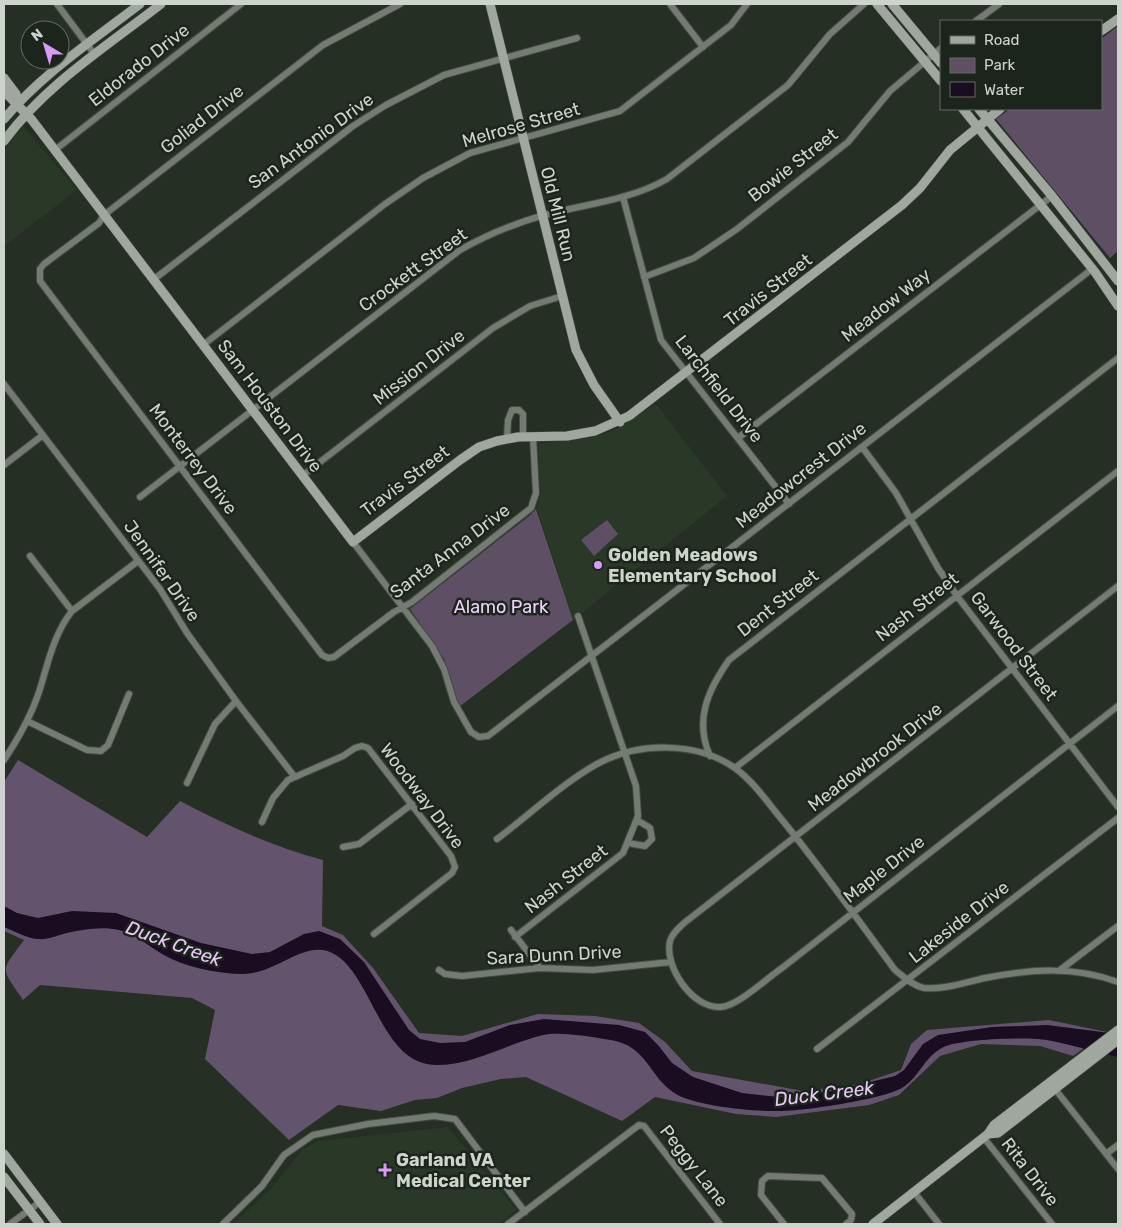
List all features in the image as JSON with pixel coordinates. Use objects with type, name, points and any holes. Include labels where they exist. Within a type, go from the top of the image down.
[{"type":"street","points":[[57,4],[95,55]]},
{"type":"street","points":[[4,119],[18,103],[87,44],[140,4]]},
{"type":"street","points":[[4,141],[26,113],[95,55],[161,4]]},
{"type":"street","name":"Eldorado Drive","points":[[55,150],[241,4]]},
{"type":"street","name":"Goliad Drive","points":[[39,275],[40,269],[44,264],[99,223],[104,215],[323,46],[400,4]]},
{"type":"street","name":"Old Mill Run","points":[[490,4],[576,350],[583,367],[620,422]]},
{"type":"street","points":[[670,4],[703,47]]},
{"type":"street","name":"Melrose Street","points":[[203,345],[385,204],[423,178],[470,153],[620,111],[731,25],[747,4]]},
{"type":"street","name":"Crockett Street","points":[[140,497],[460,250],[479,240],[542,216],[623,197],[650,188],[666,179],[788,85],[830,34],[864,4]]},
{"type":"street","points":[[877,4],[940,80]]},
{"type":"street","points":[[892,4],[937,51]]},
{"type":"street","points":[[977,20],[999,4]]},
{"type":"street","points":[[1102,30],[1118,19]]},
{"type":"street","name":"San Antonio Drive","points":[[154,280],[353,126],[378,110],[444,75],[503,57],[577,38]]},
{"type":"street","name":"Bowie Street","points":[[644,277],[694,258],[737,229],[848,142],[880,102],[937,51]]},
{"type":"street","name":"Sam Houston Drive","points":[[4,78],[16,94],[18,103]]},
{"type":"street","name":"Sam Houston Drive","points":[[4,91],[18,103],[55,150],[432,646],[444,669],[454,702],[471,732],[479,737]]},
{"type":"street","points":[[964,110],[1092,269],[1118,306]]},
{"type":"street","points":[[981,110],[1052,196],[1118,281]]},
{"type":"street","name":"Travis Street","points":[[353,542],[460,460],[480,447],[507,439],[567,436],[595,431],[620,422],[688,373],[902,205],[920,188],[950,150],[999,110]]},
{"type":"street","name":"Meadow Way","points":[[738,438],[1052,196]]},
{"type":"street","name":"Larchfield Drive","points":[[623,197],[661,340],[788,504]]},
{"type":"street","points":[[1092,269],[1105,264]]},
{"type":"street","name":"Meadowcrest Drive","points":[[479,737],[488,736],[501,728],[1092,269]]},
{"type":"street","name":"Monterrey Drive","points":[[39,275],[40,281],[322,655],[328,658]]},
{"type":"street","name":"Mission Drive","points":[[302,476],[493,328],[530,306],[562,296]]},
{"type":"street","name":"Dent Street","points":[[710,756],[703,742],[705,707],[713,683],[729,660],[1118,358]]},
{"type":"street","name":"Jennifer Drive","points":[[4,384],[138,561],[236,701],[294,776]]},
{"type":"street","points":[[507,439],[508,420],[512,410],[519,410],[523,414],[528,437]]},
{"type":"street","points":[[4,465],[43,435]]},
{"type":"street","name":"Santa Anna Drive","points":[[328,658],[334,657],[394,612],[403,608],[531,508],[536,493],[528,437]]},
{"type":"street","name":"Garwood Street","points":[[862,447],[896,493],[938,568],[957,596],[1118,807]]},
{"type":"street","name":"Nash Street","points":[[734,768],[1118,471]]},
{"type":"street","points":[[30,556],[72,611]]},
{"type":"street","points":[[4,760],[27,721],[38,694],[58,632],[72,611],[138,561]]},
{"type":"street","name":"Meadowbrook Drive","points":[[671,962],[669,950],[671,938],[677,929],[1118,586]]},
{"type":"street","name":"Nash Street","points":[[515,937],[623,853],[637,820],[637,794],[578,616]]},
{"type":"street","points":[[27,721],[87,750],[101,751],[108,745],[129,694]]},
{"type":"street","points":[[187,783],[195,762],[215,724],[236,701]]},
{"type":"street","name":"Maple Drive","points":[[671,962],[690,993],[700,1002],[720,1007],[731,1004],[1118,706]]},
{"type":"street","name":"Woodway Drive","points":[[294,776],[362,746],[368,748],[450,856],[455,867],[452,874],[374,934]]},
{"type":"street","points":[[497,839],[598,763],[625,754],[661,747],[687,749],[710,756],[734,768],[750,780],[796,837],[895,970],[908,980],[922,987],[933,988],[1003,974],[1060,970],[1082,971],[1118,982]]},
{"type":"street","points":[[262,822],[273,798],[294,776]]},
{"type":"street","points":[[343,847],[359,844],[412,804]]},
{"type":"street","name":"Lakeside Drive","points":[[816,1049],[1118,818]]},
{"type":"street","points":[[628,843],[645,846],[652,839],[650,828],[637,820]]},
{"type":"street","points":[[1060,970],[1118,926]]},
{"type":"street","points":[[511,930],[540,968]]},
{"type":"street","name":"Sara Dunn Drive","points":[[439,970],[445,974],[462,976],[540,968],[594,970],[671,962]]},
{"type":"street","points":[[986,1136],[998,1132],[1054,1089],[1118,1030]]},
{"type":"street","points":[[872,1224],[986,1136],[994,1125],[1118,1040]]},
{"type":"street","points":[[1054,1089],[1118,1169]]},
{"type":"street","points":[[225,1224],[262,1186],[284,1155],[313,1135],[368,1124],[434,1116],[455,1120],[524,1212],[508,1224]]},
{"type":"street","name":"Peggy Lane","points":[[524,1212],[639,1125],[644,1126],[720,1224]]},
{"type":"street","name":"Rita Drive","points":[[986,1136],[1052,1224]]},
{"type":"street","points":[[1106,1154],[1118,1145]]},
{"type":"street","points":[[4,1154],[57,1224]]},
{"type":"street","points":[[784,1224],[761,1195],[762,1181],[768,1176],[822,1178],[852,1214],[851,1220],[846,1224]]},
{"type":"street","points":[[4,1177],[40,1224]]},
{"type":"street","points":[[914,1192],[939,1224]]},
{"type":"street","points":[[10,1224],[40,1202]]},
{"type":"shaded area","points":[[23,126],[77,190],[4,246],[4,151]]},
{"type":"shaded area","name":"Golden Meadows Elementary School","points":[[656,404],[727,496],[573,620],[537,509],[541,492],[538,459],[539,444],[589,438],[613,431]]},
{"type":"shaded area","points":[[18,760],[147,837],[180,801],[232,827],[268,842],[323,860],[322,926],[343,935],[373,968],[419,1033],[462,1036],[538,1014],[595,1016],[639,1023],[665,1042],[692,1071],[803,1091],[860,1084],[901,1070],[911,1044],[927,1030],[1049,1020],[1107,1032],[1073,1056],[1040,1046],[981,1044],[940,1056],[899,1095],[869,1105],[776,1117],[736,1114],[655,1097],[622,1121],[526,1077],[501,1079],[462,1088],[437,1098],[415,1100],[381,1111],[338,1105],[289,1140],[205,1059],[215,1010],[192,998],[40,985],[23,1000],[10,981],[6,970],[10,959],[24,940],[4,931],[4,782]]},
{"type":"shaded area","name":"Garland VA Medical Center","points":[[448,1127],[516,1210],[498,1224],[233,1224],[271,1189],[302,1150],[318,1141]]},
{"type":"green space","points":[[1118,26],[1118,251],[1110,258],[996,119],[1009,110],[1102,110],[1102,38]]},
{"type":"green space","name":"Alamo Park","points":[[536,509],[573,620],[459,707],[444,659],[410,609]]},
{"type":"green space","points":[[607,520],[618,534],[594,556],[581,540]]},
{"type":"water","name":"Duck Creek","points":[[4,906],[17,913],[38,918],[72,911],[116,913],[201,943],[252,954],[270,952],[304,934],[319,931],[340,939],[364,962],[409,1030],[420,1039],[440,1043],[465,1042],[510,1025],[544,1019],[619,1025],[645,1032],[672,1063],[693,1077],[742,1093],[779,1097],[833,1091],[895,1076],[904,1070],[923,1044],[938,1035],[992,1027],[1047,1025],[1118,1034],[1118,1057],[1042,1039],[983,1040],[946,1046],[933,1054],[914,1078],[902,1088],[878,1096],[843,1104],[791,1110],[769,1111],[711,1105],[676,1094],[660,1080],[641,1056],[623,1043],[595,1037],[567,1034],[543,1035],[468,1061],[437,1065],[423,1063],[407,1055],[394,1041],[351,969],[338,956],[323,950],[304,952],[262,971],[240,974],[220,972],[171,959],[136,937],[119,930],[91,929],[45,939],[30,938],[4,927]]},
{"type":"place","name":"Golden Meadows Elementary School","points":[[598,565]]},
{"type":"place","name":"Garland VA Medical Center","points":[[385,1170]]}]
